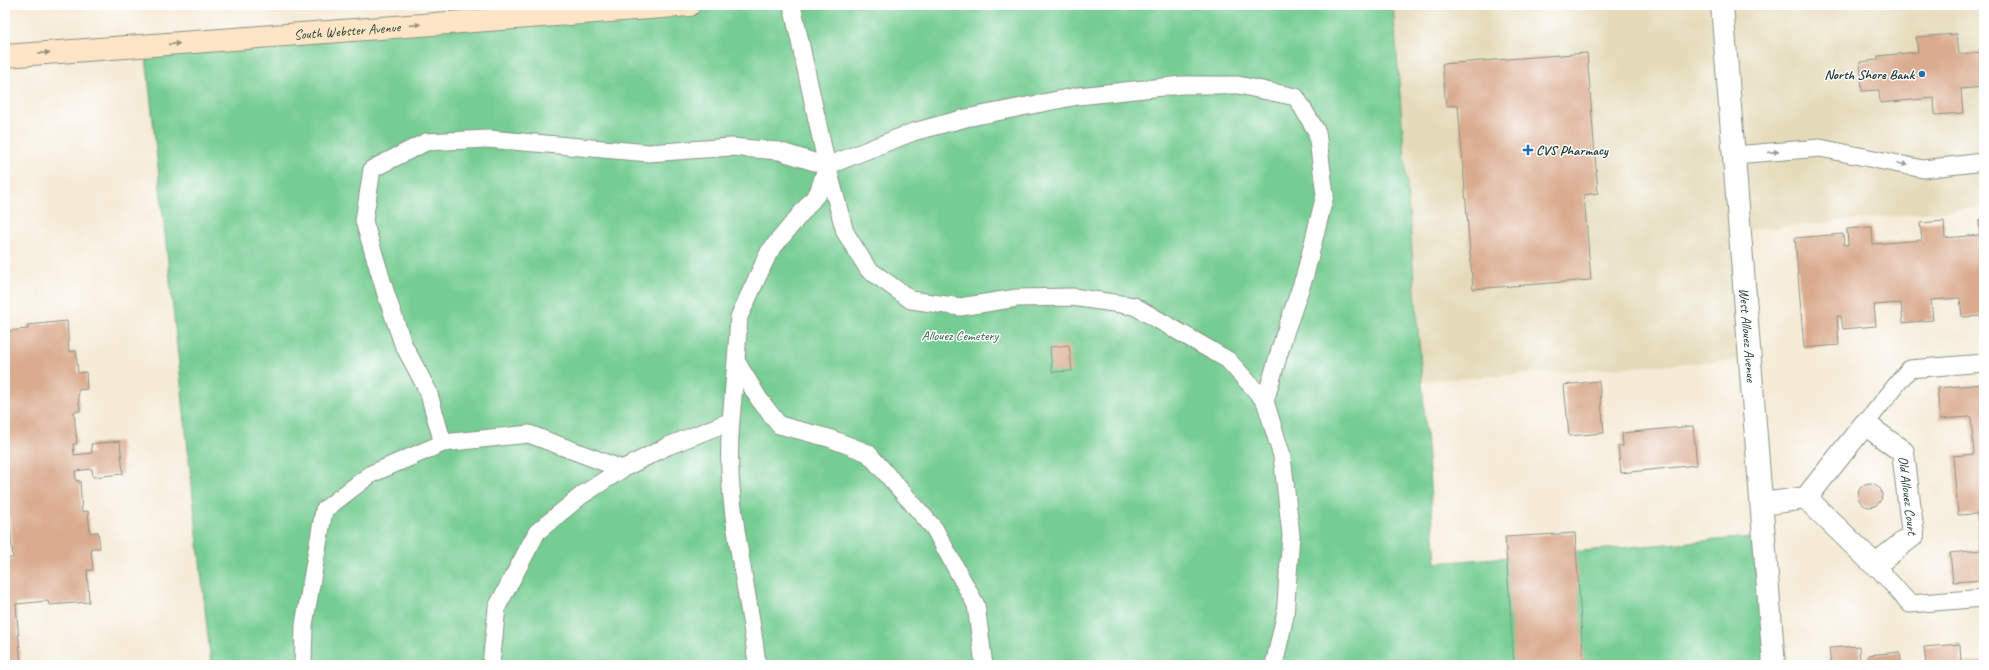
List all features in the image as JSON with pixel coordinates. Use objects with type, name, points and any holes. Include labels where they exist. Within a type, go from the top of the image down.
[{"type":"main road","name":"South Webster Avenue","points":[[5,56],[688,5]]},
{"type":"street","name":"West Allouez Avenue","points":[[1722,5],[1774,665]]},
{"type":"street","points":[[1762,504],[1806,498],[1865,424]]},
{"type":"street","name":"Old Allouez Court","points":[[1865,424],[1903,452],[1913,535],[1875,565]]},
{"type":"street","points":[[1806,498],[1875,565]]},
{"type":"lane","points":[[792,5],[827,166],[846,232],[868,269],[911,300],[960,307],[1017,298],[1072,297],[1134,306],[1228,360],[1265,401],[1282,456],[1291,535],[1285,616],[1274,665]]},
{"type":"lane","points":[[443,443],[428,391],[403,344],[364,221],[372,170],[426,142],[488,139],[649,153],[738,148],[779,151],[827,166],[913,132],[966,118],[1078,96],[1182,85],[1238,85],[1296,97],[1317,132],[1325,195],[1305,275],[1284,336],[1265,401]]},
{"type":"lane","points":[[1734,155],[1820,148],[1923,169],[1984,162]]},
{"type":"lane","points":[[757,665],[730,493],[728,447],[739,317],[769,252],[818,193],[827,166]]},
{"type":"lane","points":[[736,361],[759,399],[779,425],[829,438],[868,453],[934,528],[976,605],[984,665]]},
{"type":"lane","points":[[1865,424],[1908,369],[1984,363]]},
{"type":"lane","points":[[491,665],[497,607],[537,532],[582,495],[622,469],[668,446],[731,421]]},
{"type":"lane","points":[[303,665],[304,625],[324,510],[371,474],[443,443],[529,434],[622,469]]},
{"type":"lane","points":[[1875,565],[1910,604],[1984,598]]},
{"type":"shaded area","points":[[1393,5],[1984,5],[1984,207],[1741,231],[1751,359],[1422,381]]},
{"type":"green space","name":"Allouez Cemetery","points":[[689,5],[1393,5],[1436,563],[1765,536],[1774,665],[211,665],[145,46]]},
{"type":"building","name":"North Shore Bank","points":[[1957,34],[1959,54],[1984,52],[1984,87],[1961,89],[1963,113],[1935,115],[1934,98],[1880,103],[1879,90],[1862,91],[1860,62],[1878,60],[1878,56],[1918,52],[1916,37]]},
{"type":"building","name":"CVS Pharmacy","points":[[1587,53],[1598,193],[1584,195],[1591,280],[1473,289],[1458,105],[1446,106],[1442,64]]},
{"type":"building","points":[[1979,220],[1984,220],[1984,316],[1962,317],[1960,298],[1931,300],[1933,320],[1903,323],[1901,303],[1874,305],[1876,326],[1843,329],[1841,316],[1837,316],[1839,345],[1804,348],[1795,238],[1843,234],[1844,245],[1848,245],[1847,229],[1872,227],[1873,244],[1922,240],[1920,223],[1944,221],[1945,238],[1980,235]]},
{"type":"building","points":[[67,321],[69,352],[76,351],[78,373],[86,372],[87,389],[78,390],[80,411],[74,412],[77,444],[73,444],[74,455],[92,453],[91,444],[120,441],[123,474],[93,477],[92,469],[75,471],[76,481],[80,481],[82,512],[88,511],[90,533],[98,532],[100,548],[91,548],[93,570],[87,570],[89,602],[49,605],[48,601],[16,604],[21,665],[5,665],[5,558],[13,558],[9,516],[5,516],[5,331],[28,329],[27,325]]},
{"type":"building","points":[[1069,345],[1072,371],[1052,372],[1050,347]]},
{"type":"building","points":[[1599,381],[1604,433],[1569,436],[1564,385]]},
{"type":"building","points":[[1984,384],[1984,580],[1953,582],[1950,553],[1981,550],[1977,514],[1958,515],[1953,456],[1974,454],[1971,417],[1940,419],[1937,388]]},
{"type":"building","points":[[1693,426],[1697,465],[1621,473],[1618,446],[1623,446],[1622,433]]},
{"type":"building","points":[[1870,483],[1878,487],[1882,495],[1878,503],[1870,507],[1862,503],[1858,495],[1862,487]]},
{"type":"building","points":[[1575,533],[1584,665],[1514,665],[1505,537]]},
{"type":"building","points":[[1960,644],[1961,663],[1984,661],[1984,665],[1926,665],[1924,647]]},
{"type":"building","points":[[1859,646],[1860,665],[1831,665],[1829,648]]},
{"type":"building","points":[[1900,652],[1901,665],[1868,665],[1868,655]]},
{"type":"place","name":"North Shore Bank","points":[[1922,74]]},
{"type":"place","name":"CVS Pharmacy","points":[[1528,150]]}]
